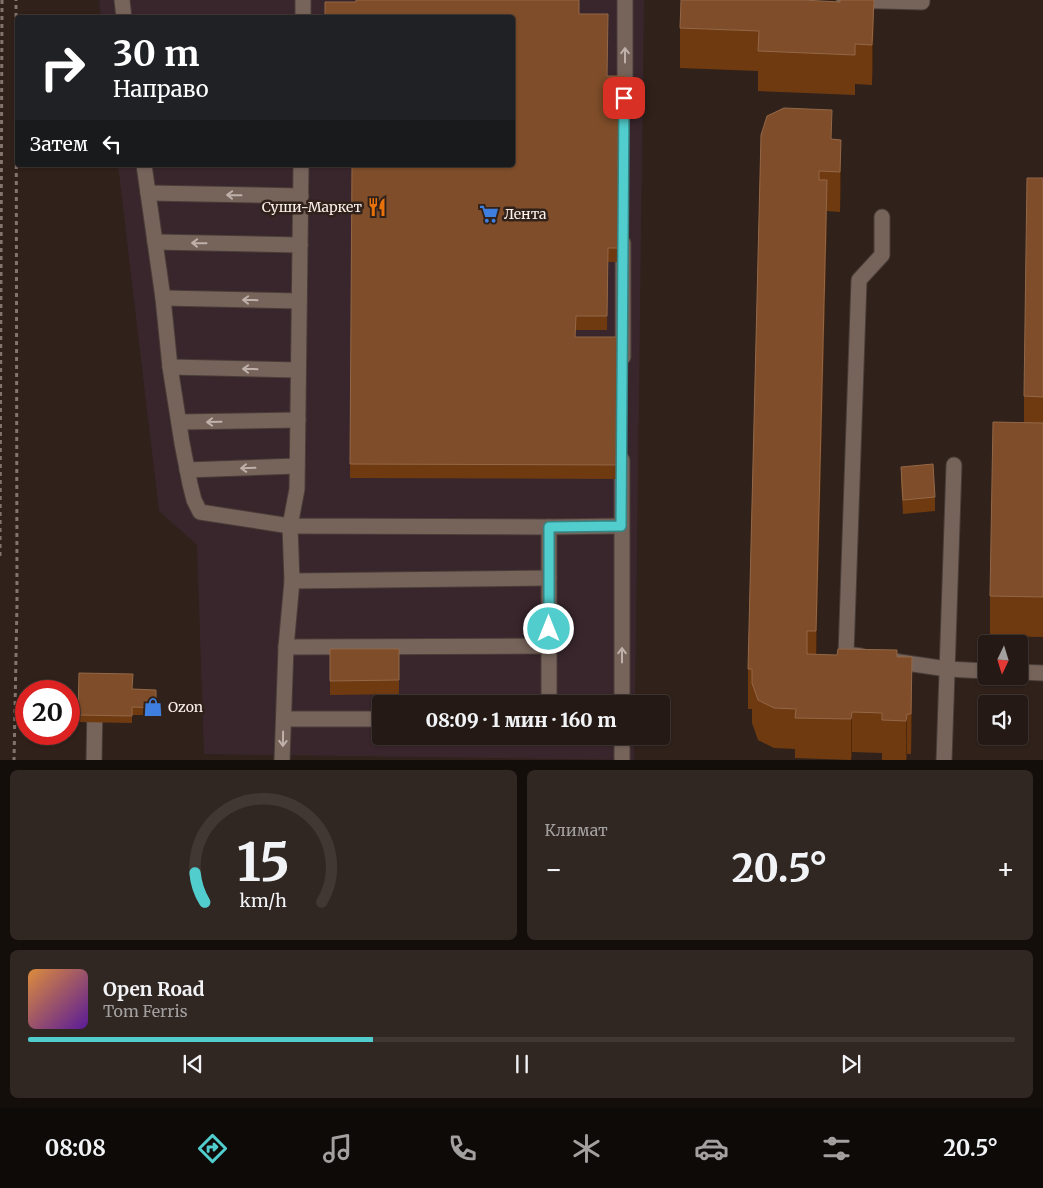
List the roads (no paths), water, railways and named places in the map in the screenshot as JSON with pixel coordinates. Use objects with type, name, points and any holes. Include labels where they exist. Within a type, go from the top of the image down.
[{"type":"lane","points":[[122,0],[124,15]]},
{"type":"lane","points":[[303,0],[303,15]]},
{"type":"lane","points":[[624,109],[625,0]]},
{"type":"lane","points":[[844,0],[922,2],[922,0]]},
{"type":"lane","points":[[144,167],[163,298],[170,367],[187,470],[194,500],[200,512],[290,526],[621,526]]},
{"type":"lane","points":[[282,760],[286,648],[292,581],[290,526],[297,489],[301,167]]},
{"type":"lane","points":[[148,193],[301,196]]},
{"type":"lane","points":[[882,217],[882,255],[859,280],[846,654],[947,669],[978,671]]},
{"type":"lane","points":[[623,367],[624,228]]},
{"type":"lane","points":[[155,242],[300,245]]},
{"type":"lane","points":[[163,298],[299,301]]},
{"type":"lane","points":[[170,367],[298,370]]},
{"type":"lane","points":[[179,422],[298,420]]},
{"type":"lane","points":[[622,447],[622,695]]},
{"type":"lane","points":[[944,760],[954,465]]},
{"type":"lane","points":[[187,470],[297,466]]},
{"type":"lane","points":[[549,527],[549,695]]},
{"type":"lane","points":[[292,581],[549,578]]},
{"type":"lane","points":[[286,648],[549,646]]},
{"type":"lane","points":[[1028,672],[1043,673]]},
{"type":"lane","points":[[94,760],[95,701]]},
{"type":"lane","points":[[284,718],[372,719]]},
{"type":"lane","points":[[622,745],[622,760]]},
{"type":"place","name":"Суши-Маркет","points":[[377,207]]},
{"type":"place","name":"Лента","points":[[489,214]]},
{"type":"place","name":"Ozon","points":[[153,707]]}]
